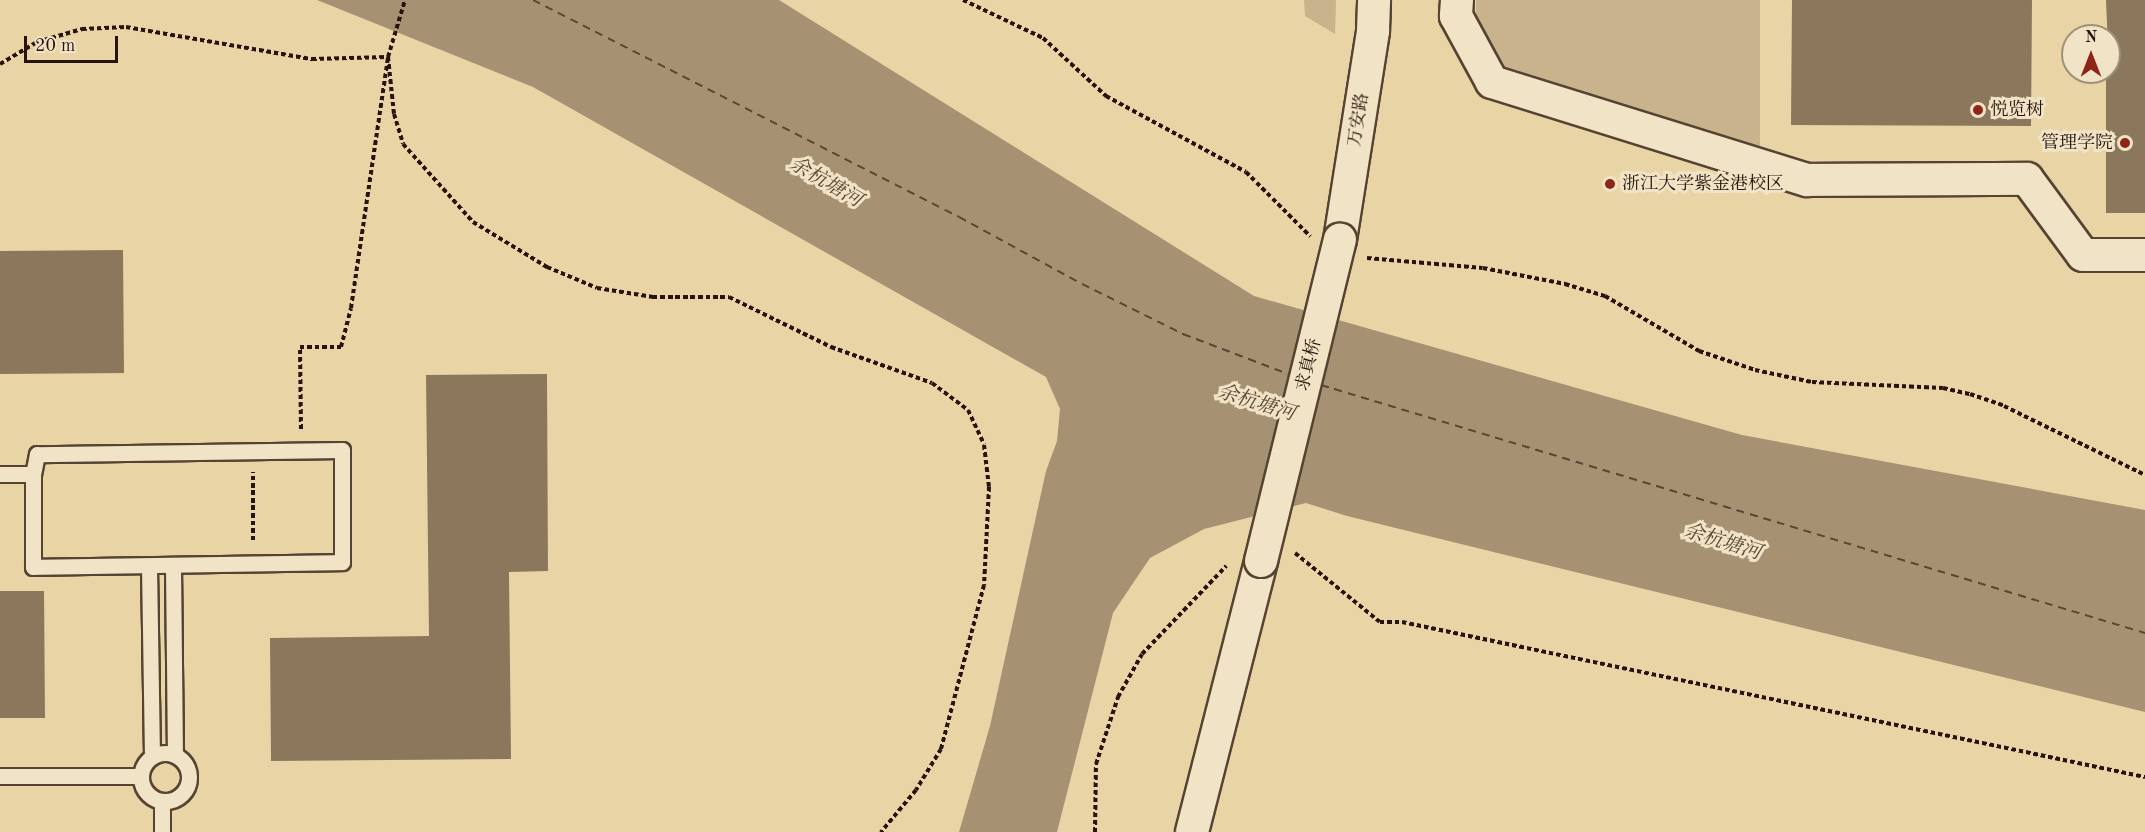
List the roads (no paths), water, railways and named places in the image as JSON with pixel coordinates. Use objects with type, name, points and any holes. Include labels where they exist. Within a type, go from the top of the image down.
[{"type":"street","name":"万安路","points":[[1337,245],[1373,31],[1374,0]]},
{"type":"street","points":[[1457,0],[1456,16],[1492,82],[1807,180],[2027,179],[2083,255],[2145,255]]},
{"type":"street","name":"求真桥","points":[[1192,832],[1337,245]]},
{"type":"lane","points":[[342,450],[342,562],[33,567],[33,474],[37,454],[342,450]]},
{"type":"lane","points":[[0,474],[33,474]]},
{"type":"lane","points":[[149,566],[152,756],[140,776],[145,792],[162,801],[181,795],[189,782],[187,766],[175,755],[152,756]]},
{"type":"lane","points":[[173,566],[175,755]]},
{"type":"lane","points":[[0,776],[140,776]]},
{"type":"lane","points":[[162,801],[162,832]]},
{"type":"water","name":"余杭塘河","points":[[317,0],[779,0],[1254,296],[1742,435],[2145,510],[2145,712],[1347,516],[1306,503],[1204,529],[1150,558],[1113,613],[1057,832],[959,832],[990,726],[1046,471],[1057,441],[1060,409],[1046,377],[533,87]]},
{"type":"place","name":"悦览树","points":[[1978,110]]},
{"type":"place","name":"管理学院","points":[[2125,143]]},
{"type":"place","name":"浙江大学紫金港校区","points":[[1610,184]]}]
